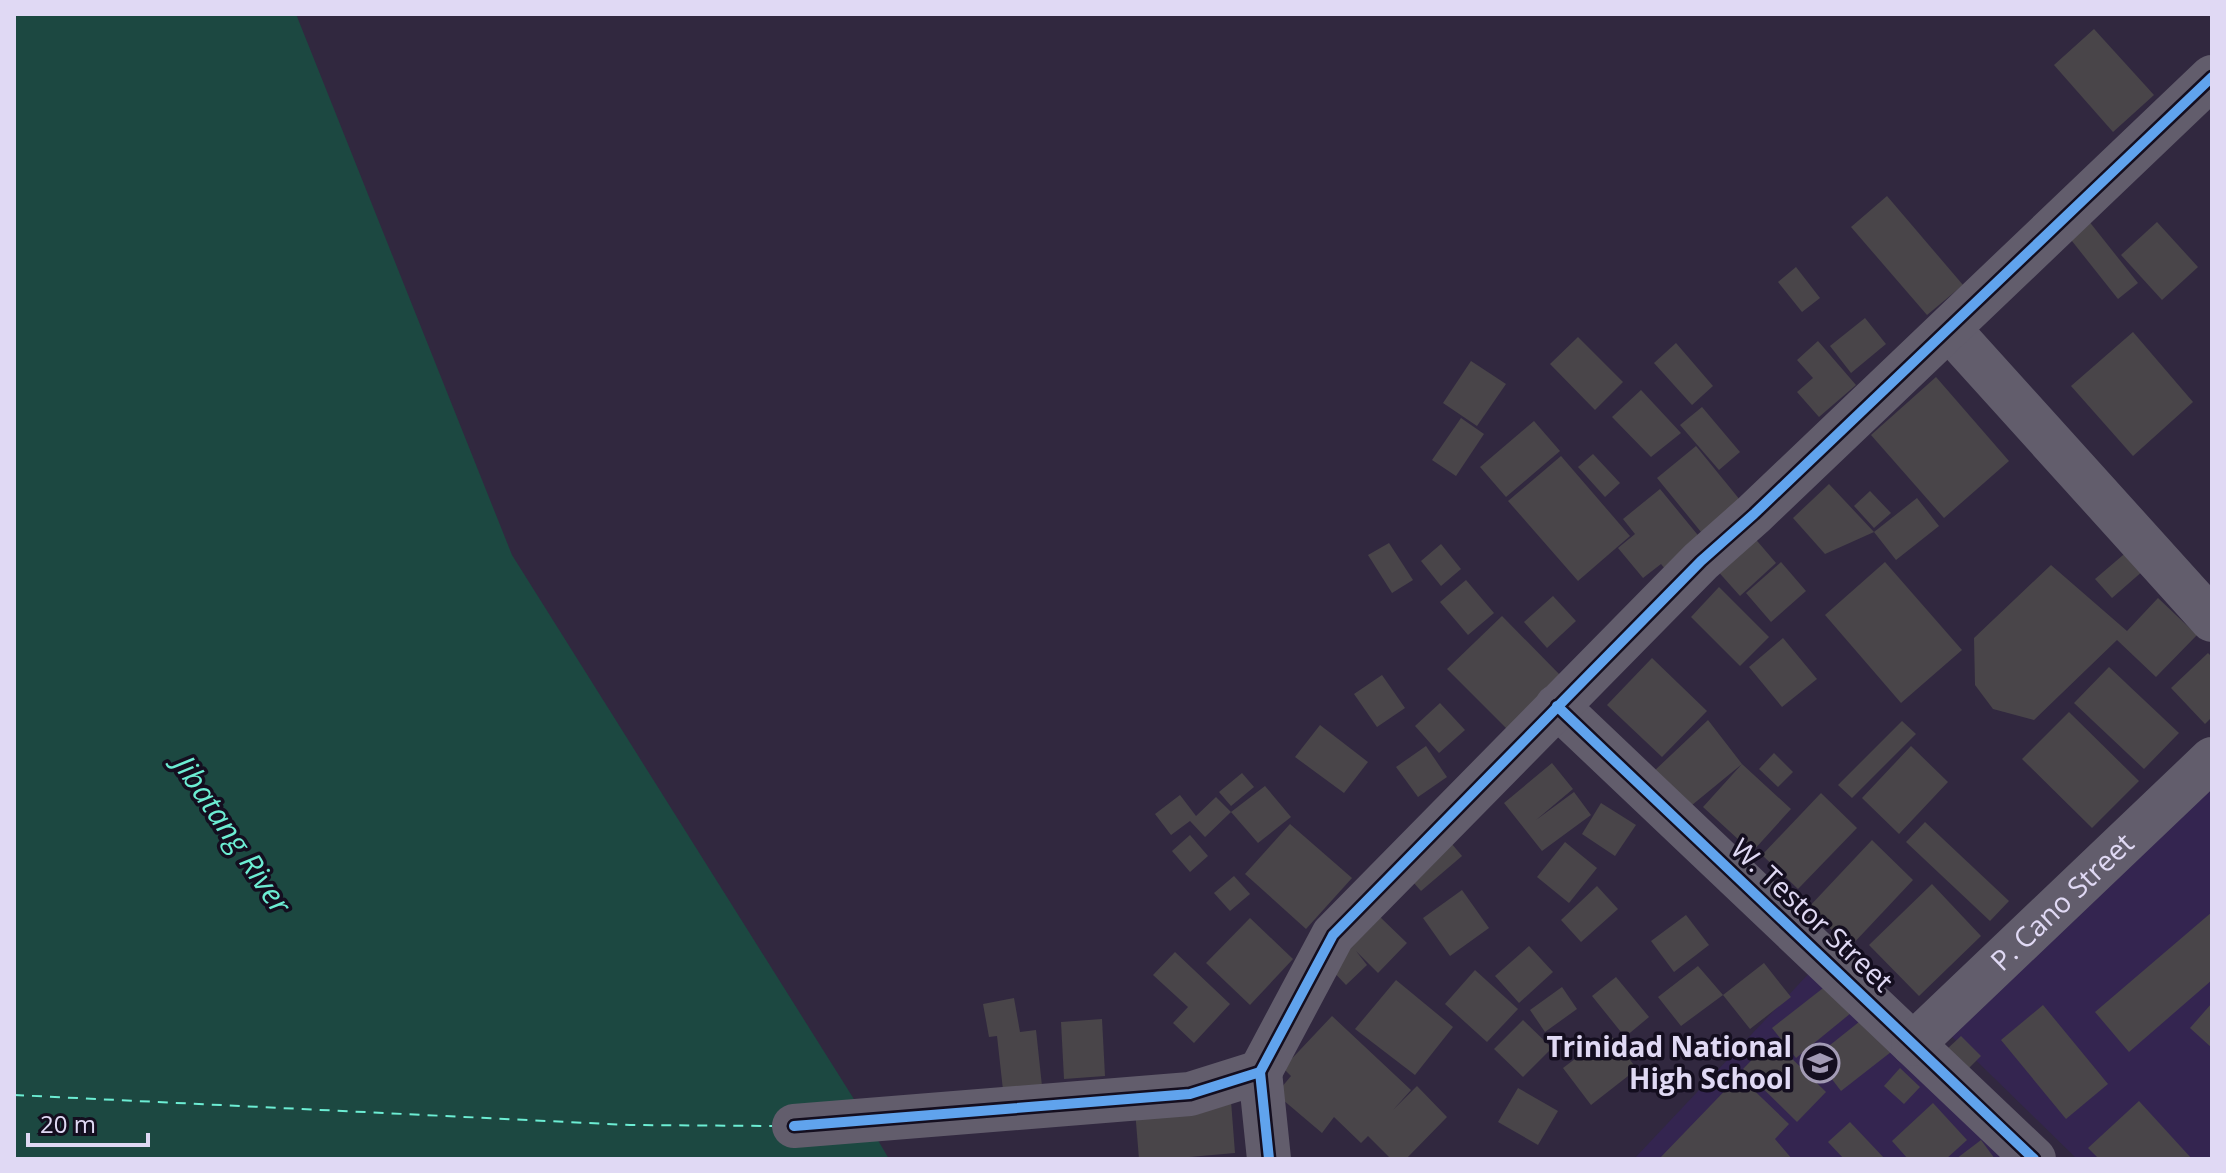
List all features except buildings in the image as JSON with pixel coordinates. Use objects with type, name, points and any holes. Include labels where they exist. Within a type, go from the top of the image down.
[{"type":"street","points":[[1269,1159],[1260,1072],[1333,935],[1701,561],[2212,77]]},
{"type":"street","points":[[1949,329],[2212,620]]},
{"type":"street","name":"W. Testor Street","points":[[1557,706],[2034,1159]]},
{"type":"street","name":"P. Cano Street","points":[[1913,1044],[2212,759]]},
{"type":"street","points":[[794,1126],[1190,1094],[1260,1072]]},
{"type":"shaded area","points":[[2212,779],[2212,1159],[2077,1159],[1945,1030]]},
{"type":"shaded area","name":"Trinidad National High School","points":[[1814,968],[2016,1159],[1634,1159]]},
{"type":"water","name":"Jibatang River","points":[[14,14],[296,14],[512,555],[889,1159],[14,1159]]},
{"type":"ferry route","points":[[14,1095],[630,1125],[772,1126]]},
{"type":"cycle path","points":[[1260,1072],[1333,935],[1701,561],[2212,77]]},
{"type":"cycle path","points":[[1557,706],[2034,1159]]},
{"type":"cycle path","points":[[794,1126],[1190,1094],[1260,1072],[1269,1159]]},
{"type":"place","name":"Trinidad National High School","points":[[1820,1063]]}]
